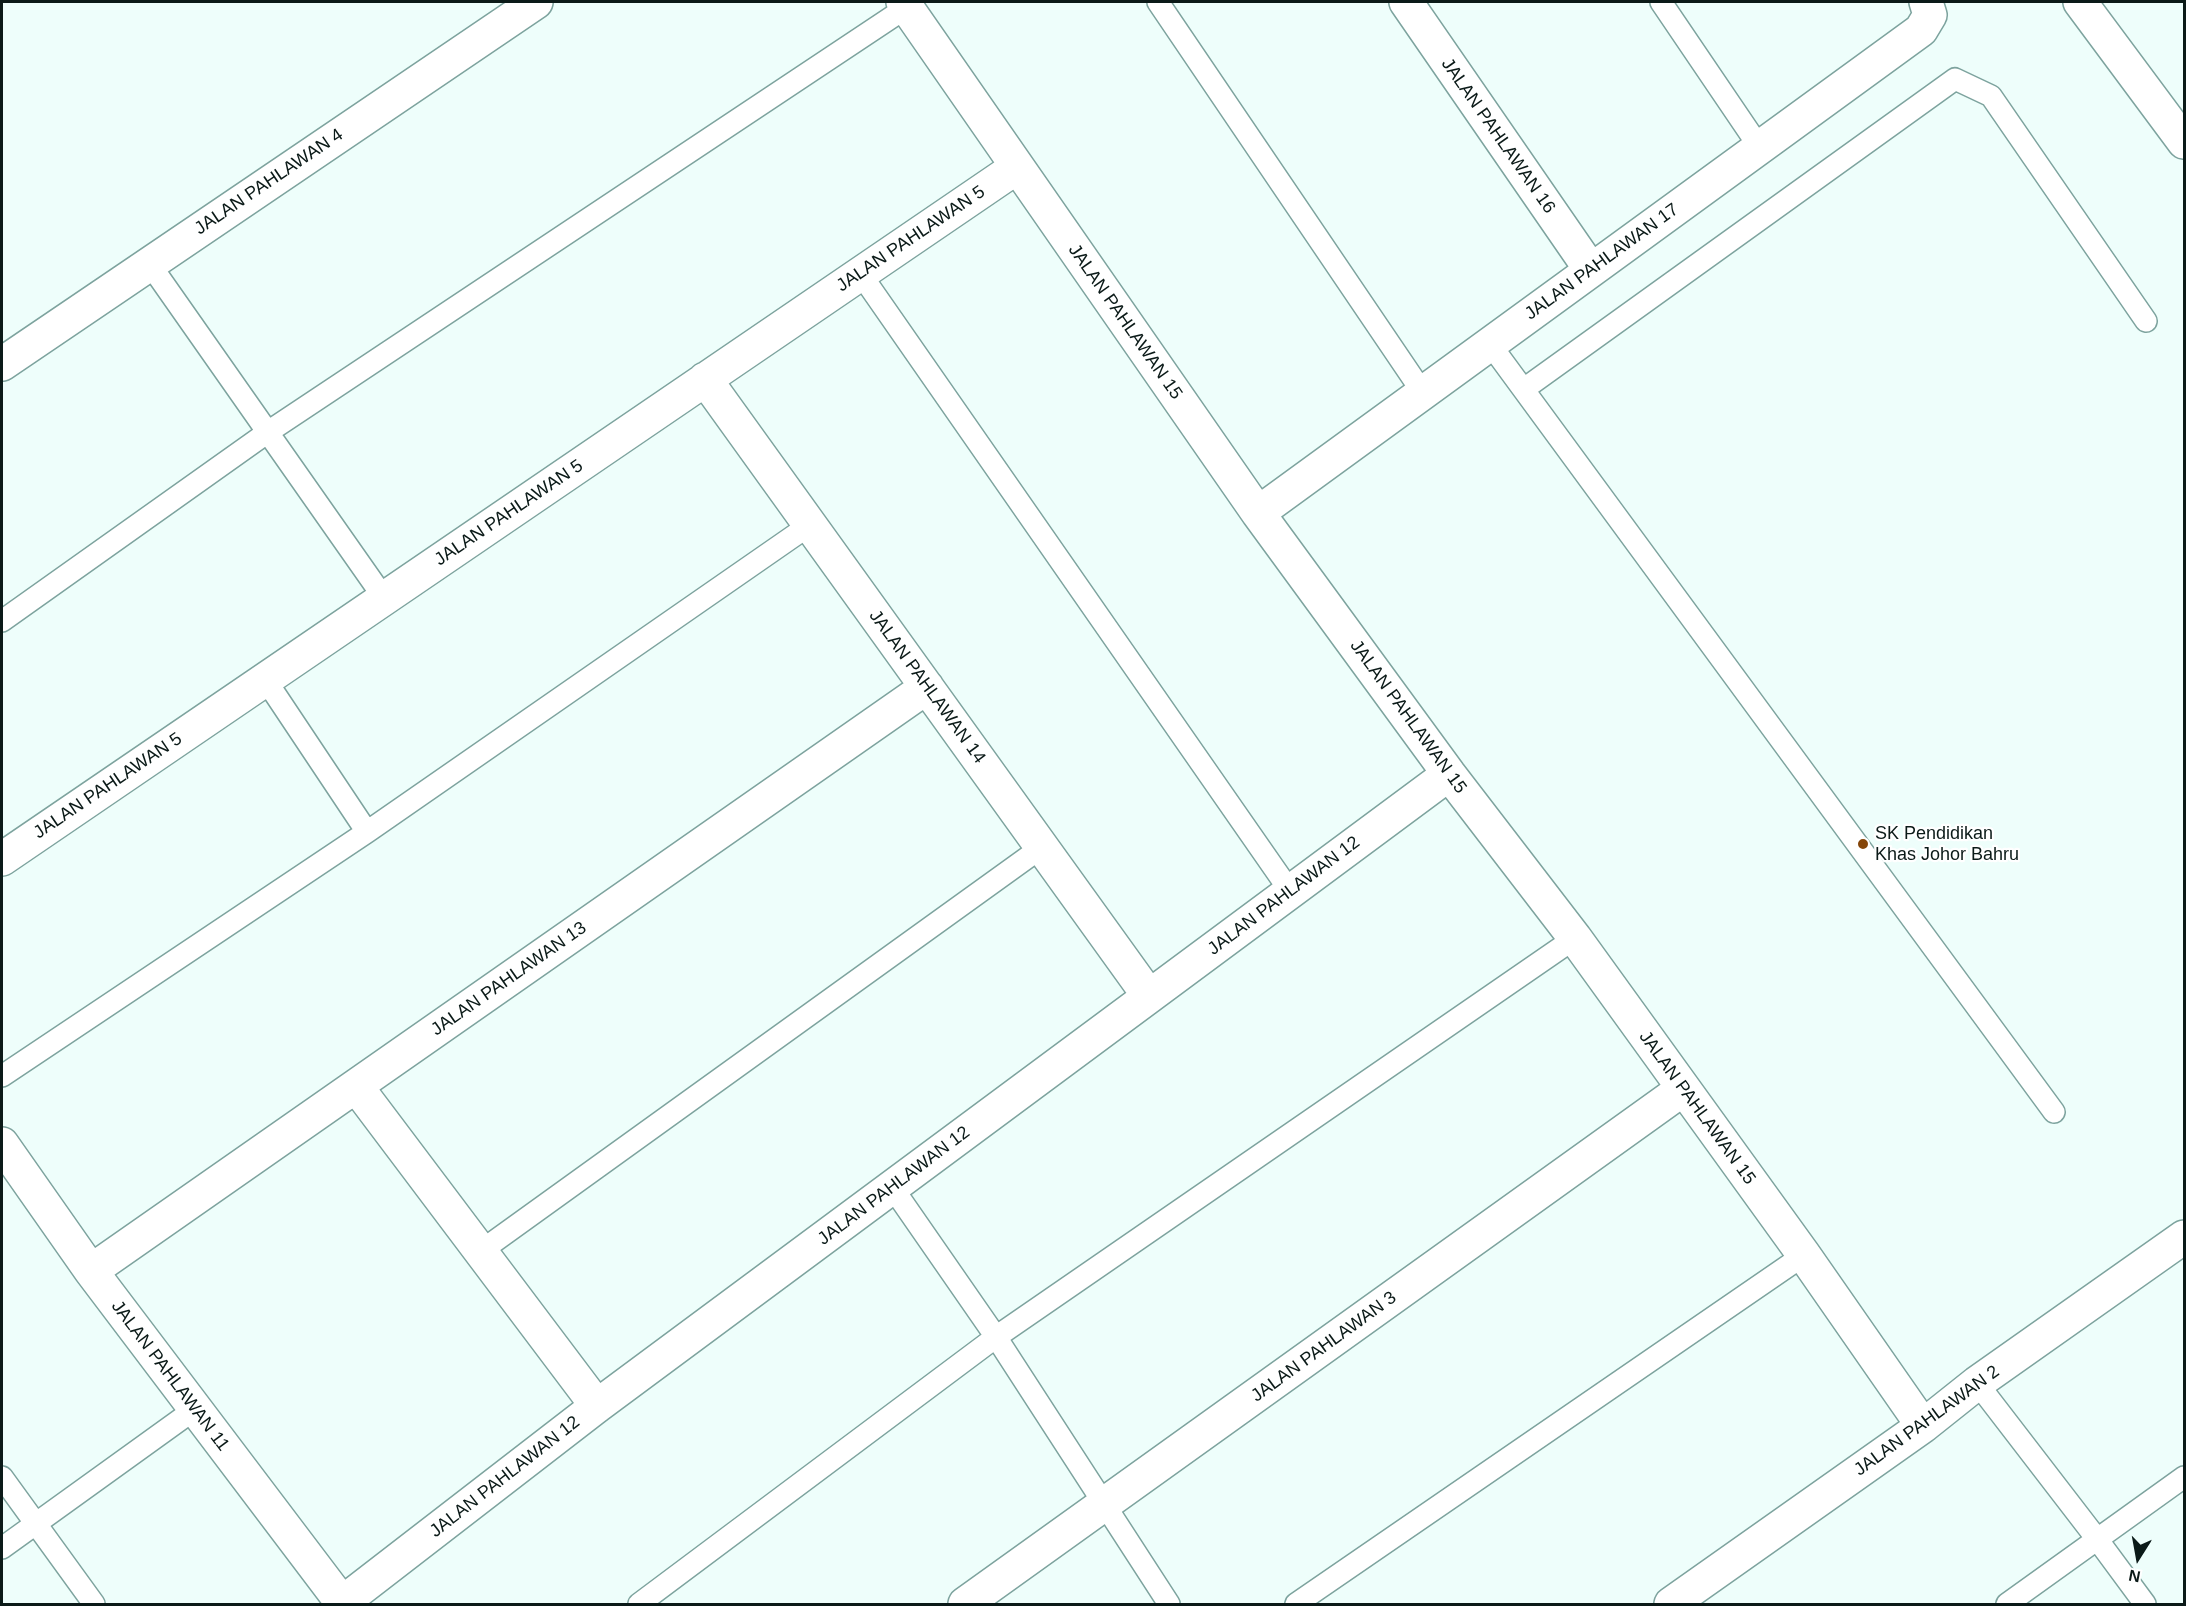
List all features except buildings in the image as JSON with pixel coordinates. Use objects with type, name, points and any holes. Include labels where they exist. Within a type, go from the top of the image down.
[{"type":"street","name":"JALAN PAHLAWAN 4","points":[[2,364],[536,2]]},
{"type":"street","name":"JALAN PAHLAWAN 16","points":[[1406,2],[1591,270]]},
{"type":"street","name":"JALAN PAHLAWAN 17","points":[[1258,513],[1921,30],[1930,15],[1926,2]]},
{"type":"street","points":[[2080,2],[2182,135]]},
{"type":"street","name":"JALAN PAHLAWAN 15","points":[[905,4],[1258,513],[1449,774],[1575,938],[1804,1255],[1923,1426]]},
{"type":"street","name":"JALAN PAHLAWAN 5","points":[[2,859],[1017,166]]},
{"type":"street","name":"JALAN PAHLAWAN 14","points":[[705,379],[1149,996]]},
{"type":"street","name":"JALAN PAHLAWAN 13","points":[[91,1271],[927,687]]},
{"type":"street","name":"JALAN PAHLAWAN 12","points":[[343,1604],[597,1406],[1449,774]]},
{"type":"street","points":[[356,1086],[597,1406]]},
{"type":"street","name":"JALAN PAHLAWAN 3","points":[[965,1605],[1683,1089]]},
{"type":"street","name":"JALAN PAHLAWAN 11","points":[[2,1144],[91,1271],[343,1604]]},
{"type":"street","name":"JALAN PAHLAWAN 2","points":[[1671,1605],[1923,1426],[1977,1383],[2184,1238]]},
{"type":"lane","points":[[1158,2],[1423,393]]},
{"type":"lane","points":[[1661,2],[1760,148]]},
{"type":"lane","points":[[2,621],[268,432],[905,4]]},
{"type":"lane","points":[[1524,389],[1955,80],[1991,96],[2146,321]]},
{"type":"lane","points":[[150,263],[384,598]]},
{"type":"lane","points":[[860,273],[1290,891]]},
{"type":"lane","points":[[1490,344],[2054,1112]]},
{"type":"lane","points":[[2,1076],[368,832],[811,524]]},
{"type":"lane","points":[[266,679],[368,832]]},
{"type":"lane","points":[[481,1251],[1042,847]]},
{"type":"lane","points":[[639,1605],[996,1336],[1575,938]]},
{"type":"lane","points":[[892,1187],[996,1336],[1169,1605]]},
{"type":"lane","points":[[1296,1605],[1804,1255]]},
{"type":"lane","points":[[1977,1383],[2145,1605]]},
{"type":"lane","points":[[2,1548],[195,1409]]},
{"type":"lane","points":[[2,1477],[94,1605]]},
{"type":"lane","points":[[2007,1605],[2184,1477]]},
{"type":"place","name":"SK Pendidikan Khas Johor Bahru","points":[[1863,844]]}]
